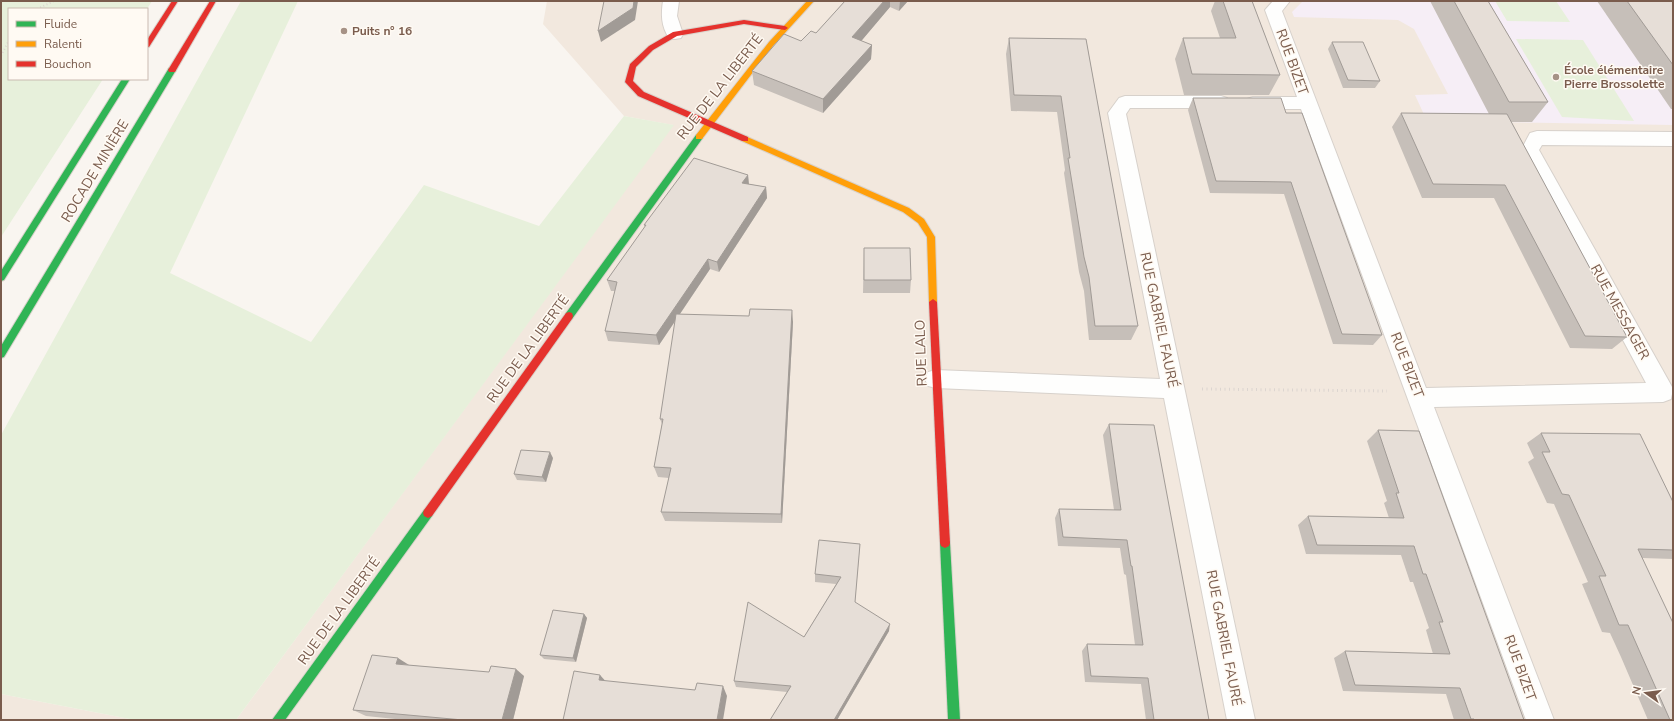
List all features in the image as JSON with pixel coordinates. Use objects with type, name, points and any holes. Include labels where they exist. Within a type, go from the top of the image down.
[{"type":"main road","points":[[148,43],[175,1]]},
{"type":"main road","name":"ROCADE MINIÈRE","points":[[1,354],[213,1]]},
{"type":"main road","name":"RUE DE LA LIBERTÉ","points":[[278,720],[709,123],[770,44],[811,1]]},
{"type":"main road","points":[[675,34],[744,22],[786,28]]},
{"type":"main road","name":"RUE LALO","points":[[675,34],[651,48],[632,66],[628,82],[640,94],[906,210],[917,216],[926,226],[931,237],[936,379],[954,720]]},
{"type":"main road","name":"ROCADE MINIÈRE","points":[[1,278],[125,80]]},
{"type":"street","points":[[671,1],[669,16],[675,34]]},
{"type":"street","name":"RUE BIZET","points":[[1278,5],[1308,103],[1540,720]]},
{"type":"street","name":"RUE GABRIEL FAURÉ","points":[[1240,720],[1117,113],[1125,102],[1308,103]]},
{"type":"street","name":"RUE MESSAGER","points":[[1419,398],[1663,392],[1530,150],[1537,138],[1673,139]]},
{"type":"street","points":[[936,379],[1174,389]]},
{"type":"path","points":[[39,8],[54,1]]},
{"type":"path","points":[[1,56],[8,42]]},
{"type":"path","points":[[1174,389],[1388,392],[1419,398]]},
{"type":"shaded area","points":[[547,1],[1673,1],[1673,720],[236,720],[673,125],[624,116],[543,24]]},
{"type":"shaded area","name":"École élémentaire Pierre Brossolette","points":[[1303,1],[1630,1],[1673,61],[1673,125],[1427,121],[1415,95],[1448,94],[1414,29],[1398,20],[1294,17],[1292,12]]},
{"type":"shaded area","points":[[1,694],[135,720],[1,720]]},
{"type":"green space","points":[[1,1],[152,1],[148,8],[8,8],[8,80],[102,80],[1,237]]},
{"type":"green space","points":[[241,1],[298,1],[170,273],[311,342],[424,185],[539,226],[624,116],[674,125],[236,720],[135,720],[1,694],[1,435]]},
{"type":"green space","points":[[1495,1],[1556,1],[1570,22],[1507,21]]},
{"type":"green space","points":[[1516,39],[1583,40],[1634,121],[1562,117]]},
{"type":"building","points":[[604,1],[634,1],[633,8],[598,31]]},
{"type":"building","points":[[845,1],[884,1],[852,37],[872,45],[823,99],[752,71],[784,34],[801,41],[811,31],[816,33]]},
{"type":"building","points":[[1223,1],[1252,1],[1280,75],[1192,74],[1183,38],[1236,38]]},
{"type":"building","points":[[1454,1],[1488,1],[1548,102],[1509,102]]},
{"type":"building","points":[[1627,1],[1671,1],[1673,3],[1673,65]]},
{"type":"building","points":[[1009,38],[1086,39],[1138,326],[1095,326],[1089,277],[1084,257],[1068,158],[1070,158],[1061,96],[1014,95]]},
{"type":"building","points":[[1332,42],[1363,42],[1380,81],[1348,80]]},
{"type":"building","points":[[1193,98],[1281,98],[1286,113],[1302,113],[1382,335],[1342,334],[1291,182],[1216,181]]},
{"type":"building","points":[[1401,113],[1507,114],[1627,337],[1585,336],[1505,185],[1433,184]]},
{"type":"building","points":[[694,158],[748,175],[742,183],[766,187],[717,262],[708,259],[656,335],[605,331],[617,282],[607,280],[646,225],[644,225]]},
{"type":"building","points":[[864,248],[910,248],[911,280],[864,280]]},
{"type":"building","points":[[750,309],[792,310],[781,514],[661,512],[671,468],[654,467],[663,419],[660,419],[676,314],[749,316]]},
{"type":"building","points":[[1109,424],[1154,425],[1209,720],[1154,720],[1148,678],[1091,676],[1087,644],[1143,645],[1127,540],[1063,537],[1059,509],[1121,510]]},
{"type":"building","points":[[1378,430],[1419,431],[1524,720],[1471,719],[1460,688],[1355,685],[1345,651],[1450,654],[1439,622],[1443,622],[1426,574],[1423,574],[1414,546],[1317,545],[1308,516],[1404,518],[1396,493],[1399,493]]},
{"type":"building","points":[[1541,433],[1640,434],[1673,502],[1673,550],[1638,549],[1673,623],[1673,720],[1670,720],[1628,625],[1619,625],[1599,576],[1606,576],[1569,495],[1562,494],[1542,452],[1550,452]]},
{"type":"building","points":[[521,450],[550,452],[542,477],[514,474]]},
{"type":"building","points":[[819,540],[860,544],[855,602],[890,624],[834,720],[770,720],[791,686],[734,681],[748,602],[804,637],[841,577],[815,574]]},
{"type":"building","points":[[553,610],[584,614],[573,658],[540,655]]},
{"type":"building","points":[[372,655],[398,658],[396,664],[489,672],[491,666],[516,669],[502,720],[463,720],[353,710]]},
{"type":"building","points":[[574,671],[600,675],[599,680],[695,690],[697,683],[723,686],[717,720],[563,720]]},
{"type":"traffic: fast","points":[[1,354],[172,70]]},
{"type":"traffic: fast","points":[[1,278],[125,80]]},
{"type":"traffic: fast","points":[[569,316],[699,137]]},
{"type":"traffic: fast","points":[[278,720],[428,513]]},
{"type":"traffic: fast","points":[[945,543],[954,720]]},
{"type":"traffic: slow","points":[[699,137],[771,44],[811,1]]},
{"type":"traffic: slow","points":[[745,139],[906,210],[921,221],[931,237],[933,302]]},
{"type":"traffic: jam","points":[[148,43],[175,1]]},
{"type":"traffic: jam","points":[[172,70],[213,1]]},
{"type":"traffic: jam","points":[[745,139],[641,94],[629,82],[633,66],[651,48],[675,34],[744,22],[785,28]]},
{"type":"traffic: jam","points":[[933,302],[945,543]]},
{"type":"traffic: jam","points":[[428,513],[569,316]]},
{"type":"place","name":"Puits n° 16","points":[[344,31]]},
{"type":"place","name":"École élémentaire Pierre Brossolette","points":[[1556,77]]}]
